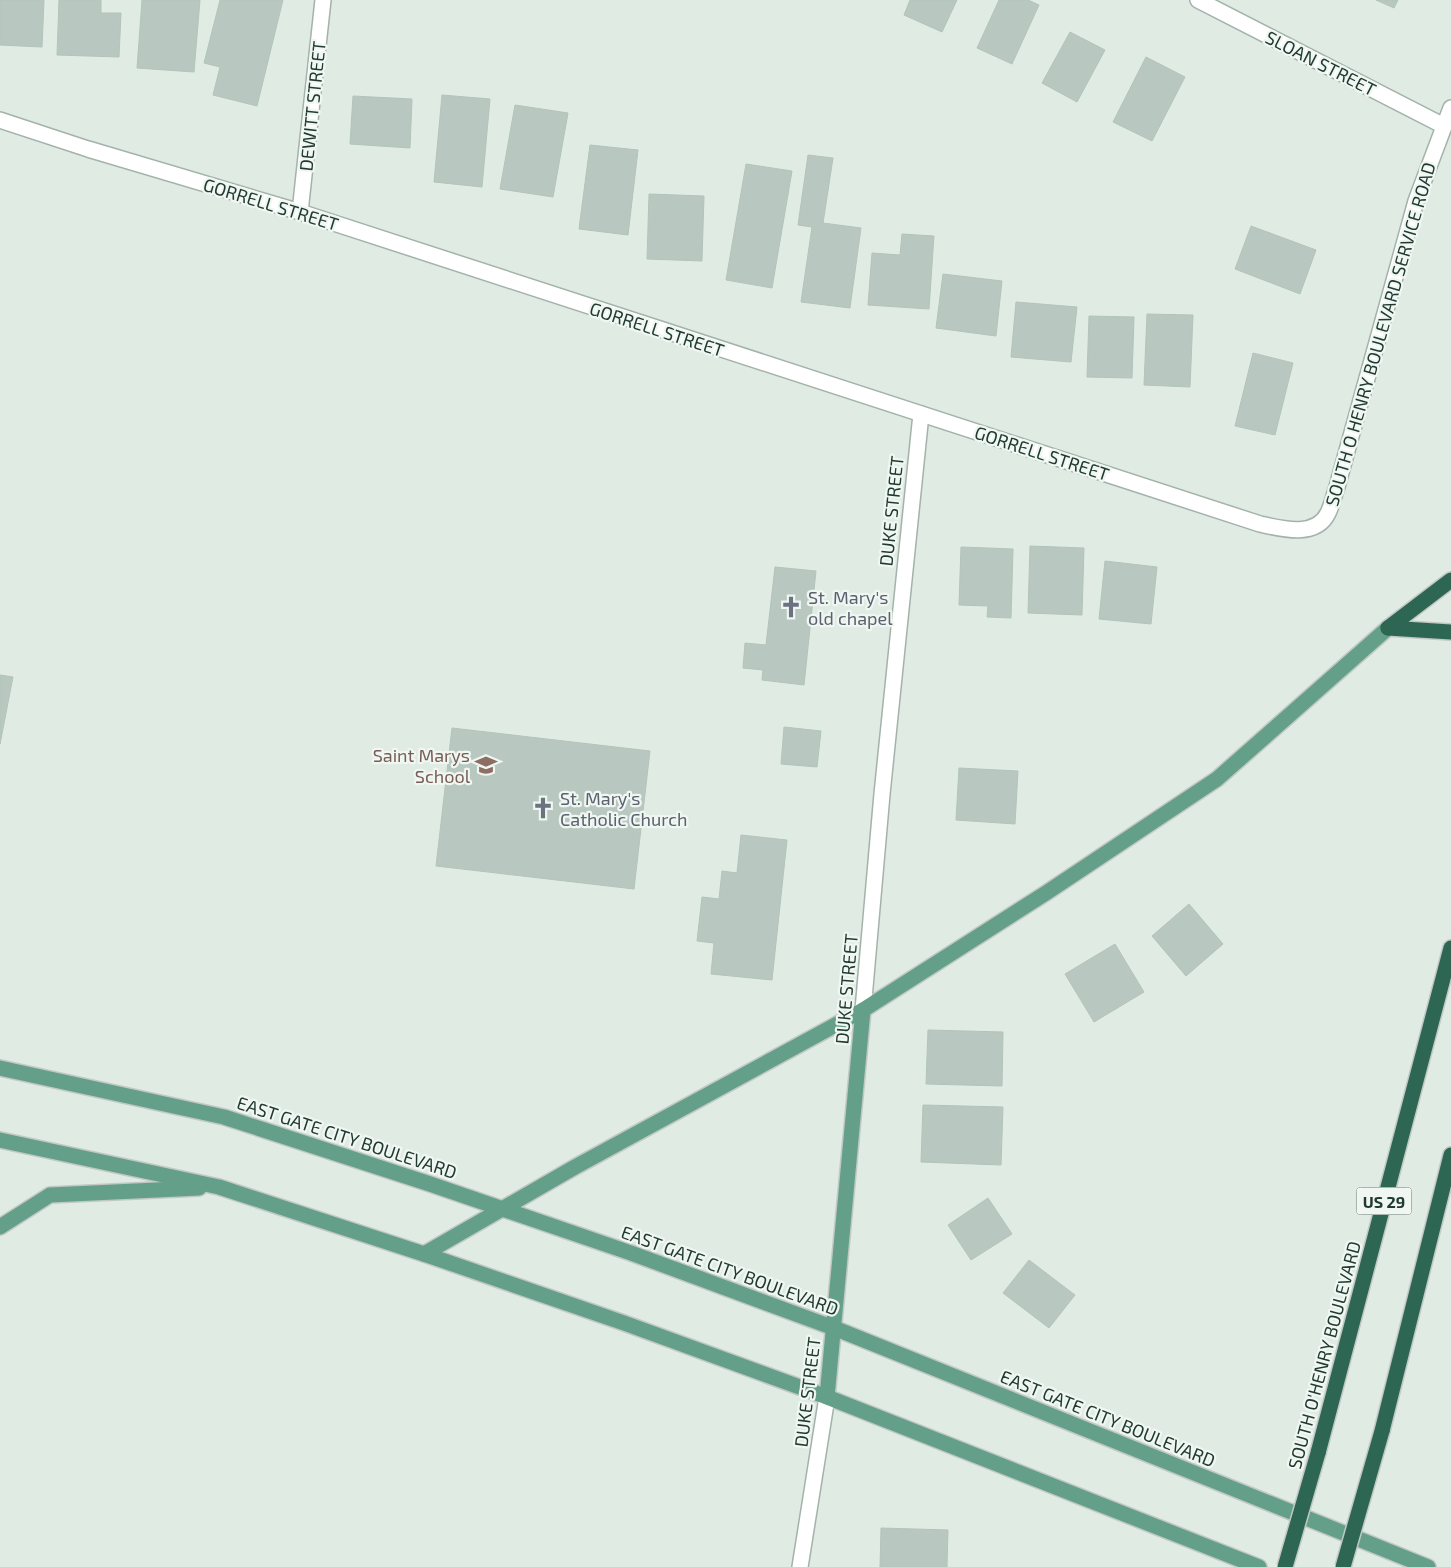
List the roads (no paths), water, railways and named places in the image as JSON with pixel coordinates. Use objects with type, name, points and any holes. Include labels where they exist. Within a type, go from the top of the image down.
[{"type":"highway","points":[[1388,628],[1451,580]]},
{"type":"highway","points":[[1388,628],[1451,632]]},
{"type":"highway","name":"SOUTH O'HENRY BOULEVARD","points":[[1285,1567],[1318,1453],[1451,948]]},
{"type":"highway","name":"US 29","points":[[1343,1567],[1382,1431],[1451,1154]]},
{"type":"main road","points":[[424,1254],[575,1167],[863,1010],[1046,892],[1217,779],[1388,628]]},
{"type":"main road","name":"DUKE STREET","points":[[828,1397],[863,1010]]},
{"type":"main road","name":"EAST GATE CITY BOULEVARD","points":[[0,1068],[224,1116],[631,1252],[834,1328],[1428,1567]]},
{"type":"main road","points":[[0,1140],[219,1187],[424,1254],[624,1323],[828,1397],[1259,1567]]},
{"type":"main road","points":[[0,1227],[50,1195],[219,1187]]},
{"type":"street","name":"DEWITT STREET","points":[[300,212],[323,0]]},
{"type":"street","name":"SLOAN STREET","points":[[1198,0],[1444,126]]},
{"type":"street","name":"SOUTH O HENRY BOULEVARD SERVICE ROAD","points":[[1314,528],[1327,515],[1337,487],[1416,201],[1451,108]]},
{"type":"street","name":"GORRELL STREET","points":[[0,120],[88,149],[300,212],[1260,524],[1289,530],[1314,528]]},
{"type":"street","name":"DUKE STREET","points":[[863,1010],[882,794],[921,414]]},
{"type":"street","name":"DUKE STREET","points":[[800,1567],[828,1397]]},
{"type":"place","name":"St. Mary's old chapel","points":[[791,607]]},
{"type":"place","name":"Saint Marys School","points":[[486,765]]},
{"type":"place","name":"St. Mary's Catholic Church","points":[[543,808]]}]
